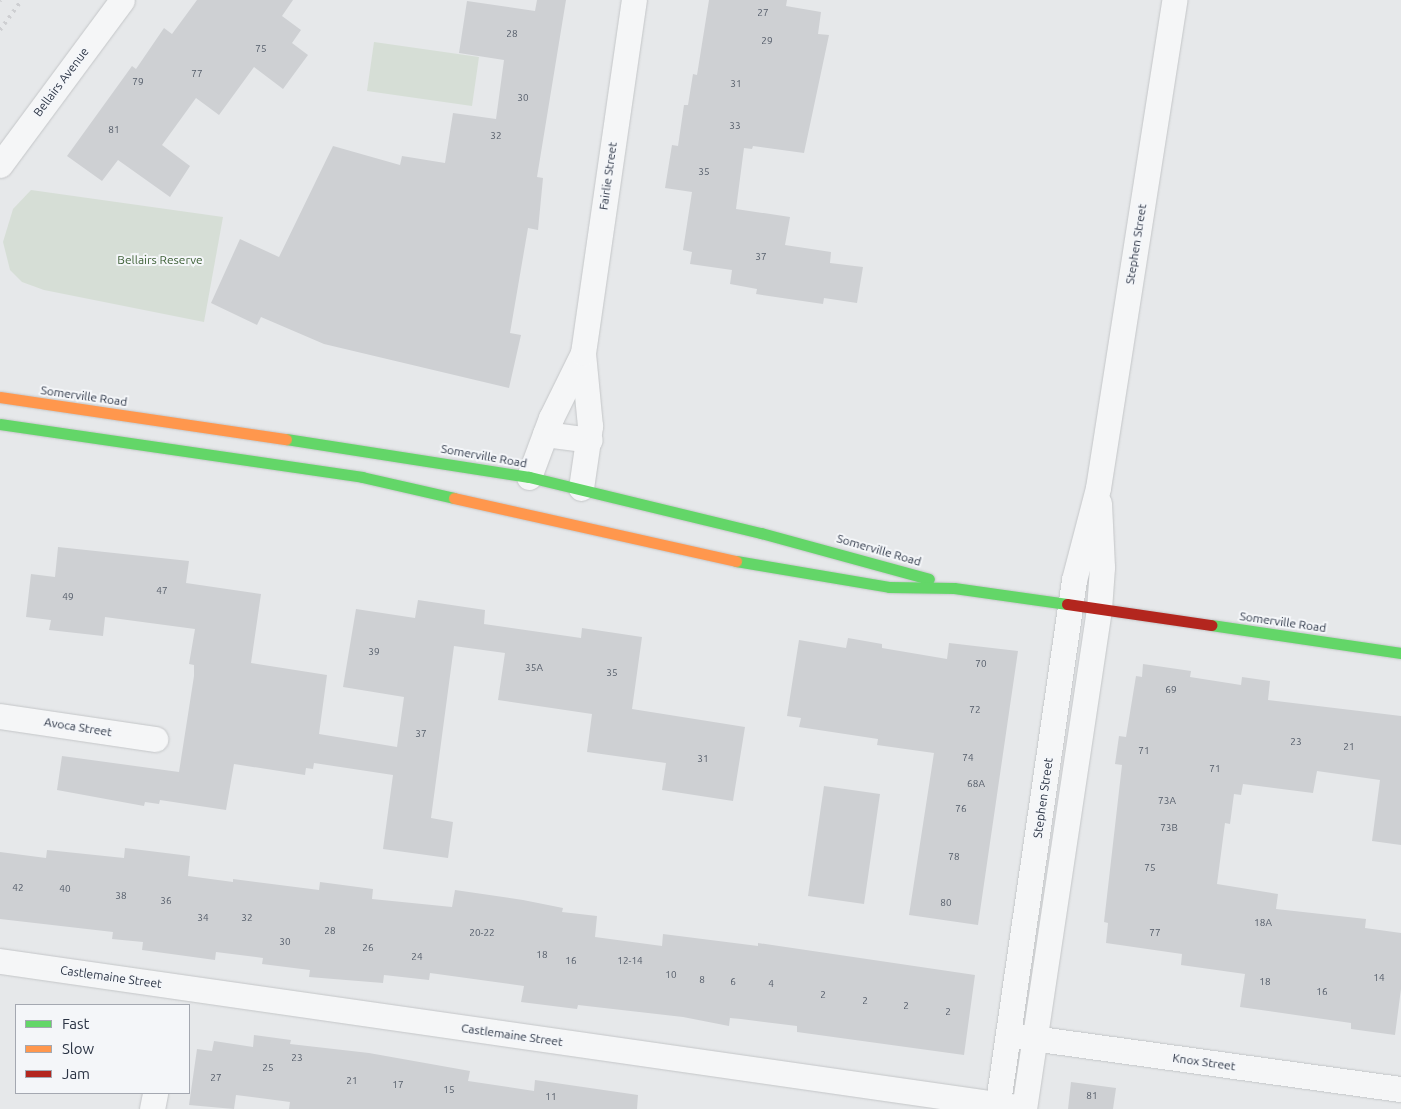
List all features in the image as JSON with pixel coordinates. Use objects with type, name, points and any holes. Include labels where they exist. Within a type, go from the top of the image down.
[{"type":"main road","name":"Somerville Road","points":[[0,398],[403,456],[535,491],[859,558],[954,588]]},
{"type":"main road","name":"Somerville Road","points":[[0,424],[362,477],[669,548],[825,577],[889,587],[954,588],[1401,653]]},
{"type":"main road","points":[[535,491],[546,519],[569,498]]},
{"type":"street","name":"Bellairs Avenue","points":[[0,165],[122,0]]},
{"type":"street","name":"Fairlie Street","points":[[569,498],[590,440],[582,353],[634,0]]},
{"type":"street","name":"Stephen Street","points":[[998,1107],[1071,605],[1081,546],[1098,488],[1174,0]]},
{"type":"street","name":"Fairlie Street","points":[[535,491],[545,434],[582,353]]},
{"type":"street","points":[[545,434],[590,440]]},
{"type":"street","name":"Stephen Street","points":[[1024,1109],[1033,1038],[1099,609],[1102,545],[1098,488]]},
{"type":"street","name":"Avoca Street","points":[[0,716],[155,739]]},
{"type":"street","name":"Castlemaine Street","points":[[0,961],[169,996],[1024,1109]]},
{"type":"street","name":"Knox Street","points":[[1008,1034],[1401,1089]]},
{"type":"street","points":[[152,1109],[155,1094]]},
{"type":"green space","points":[[374,42],[479,57],[472,106],[367,91]]},
{"type":"green space","name":"Bellairs Reserve","points":[[31,190],[223,217],[204,322],[44,290],[22,282],[10,270],[3,242],[13,209]]},
{"type":"building","points":[[197,0],[293,0],[282,16],[301,30],[292,43],[308,55],[283,89],[254,67],[219,115],[196,98],[162,145],[190,166],[170,197],[118,160],[102,181],[67,156],[132,66],[136,69],[164,28],[172,34]]},
{"type":"building","points":[[537,0],[566,0],[537,177],[543,178],[538,230],[528,228],[510,333],[521,335],[509,388],[324,344],[261,317],[257,325],[211,303],[240,239],[279,257],[333,146],[400,165],[402,156],[445,163],[453,113],[496,119],[504,60],[459,53],[467,1],[535,11]]},
{"type":"building","points":[[709,0],[787,0],[786,6],[821,12],[818,34],[829,35],[804,153],[753,146],[752,149],[744,148],[736,209],[790,217],[785,245],[831,252],[830,263],[863,267],[857,303],[824,298],[823,304],[756,294],[757,289],[730,284],[732,270],[690,264],[692,252],[683,250],[692,192],[665,188],[672,145],[678,146],[684,105],[688,105],[693,74],[697,75]]},
{"type":"building","points":[[58,547],[189,561],[186,583],[261,594],[251,663],[327,675],[319,734],[397,747],[404,697],[343,687],[356,609],[415,618],[418,600],[485,610],[484,624],[581,638],[582,628],[642,637],[632,709],[745,727],[733,801],[662,790],[666,763],[587,752],[592,714],[498,700],[505,653],[454,646],[431,818],[453,822],[448,858],[383,849],[393,775],[314,763],[313,769],[306,768],[305,775],[234,764],[226,810],[160,800],[159,804],[145,802],[144,806],[57,790],[62,756],[179,772],[194,676],[194,665],[189,664],[195,629],[105,617],[103,636],[49,630],[51,620],[26,617],[31,574],[55,577]]},
{"type":"building","points":[[848,638],[882,644],[882,648],[947,659],[949,643],[1018,651],[978,925],[909,915],[934,753],[877,745],[878,739],[799,727],[801,718],[787,716],[799,640],[846,648]]},
{"type":"building","points":[[1143,664],[1191,671],[1190,677],[1241,685],[1242,677],[1270,681],[1268,700],[1401,716],[1401,845],[1372,841],[1380,780],[1317,771],[1313,793],[1243,784],[1241,795],[1234,794],[1230,824],[1225,823],[1217,884],[1278,894],[1276,909],[1366,919],[1365,928],[1401,933],[1401,989],[1395,1035],[1351,1029],[1351,1023],[1240,1007],[1245,974],[1181,965],[1182,954],[1106,943],[1108,923],[1104,922],[1122,765],[1115,764],[1119,736],[1126,737],[1136,676],[1142,677]]},
{"type":"building","points":[[824,786],[880,794],[864,904],[808,896]]},
{"type":"building","points":[[125,848],[190,856],[188,876],[233,882],[233,879],[319,890],[320,882],[373,889],[372,899],[452,907],[455,890],[523,900],[563,908],[562,912],[597,916],[595,937],[662,946],[663,934],[758,946],[758,943],[975,975],[964,1055],[797,1032],[797,1026],[741,1019],[730,1018],[729,1026],[683,1017],[578,1005],[577,1009],[521,1002],[524,986],[430,973],[429,980],[384,975],[383,983],[309,977],[310,970],[262,964],[263,958],[216,952],[215,960],[142,950],[143,942],[112,939],[113,932],[0,919],[0,852],[46,858],[47,850],[124,858]]},
{"type":"building","points":[[254,1035],[291,1040],[290,1044],[369,1053],[470,1071],[468,1081],[534,1091],[535,1080],[638,1095],[637,1109],[289,1109],[290,1102],[236,1095],[234,1109],[189,1105],[197,1049],[212,1051],[214,1041],[253,1047]]},
{"type":"building","points":[[1071,1082],[1116,1088],[1113,1109],[1068,1109]]},
{"type":"railway","points":[[0,30],[22,0]]},
{"type":"traffic: fast","points":[[0,424],[362,477],[454,498]]},
{"type":"traffic: fast","points":[[286,439],[529,477],[761,533],[929,579]]},
{"type":"traffic: fast","points":[[736,561],[889,587],[954,588],[1067,604]]},
{"type":"traffic: fast","points":[[1211,625],[1401,653]]},
{"type":"traffic: slow","points":[[0,397],[286,439]]},
{"type":"traffic: slow","points":[[454,498],[736,561]]},
{"type":"traffic: jam","points":[[1067,604],[1211,625]]}]
